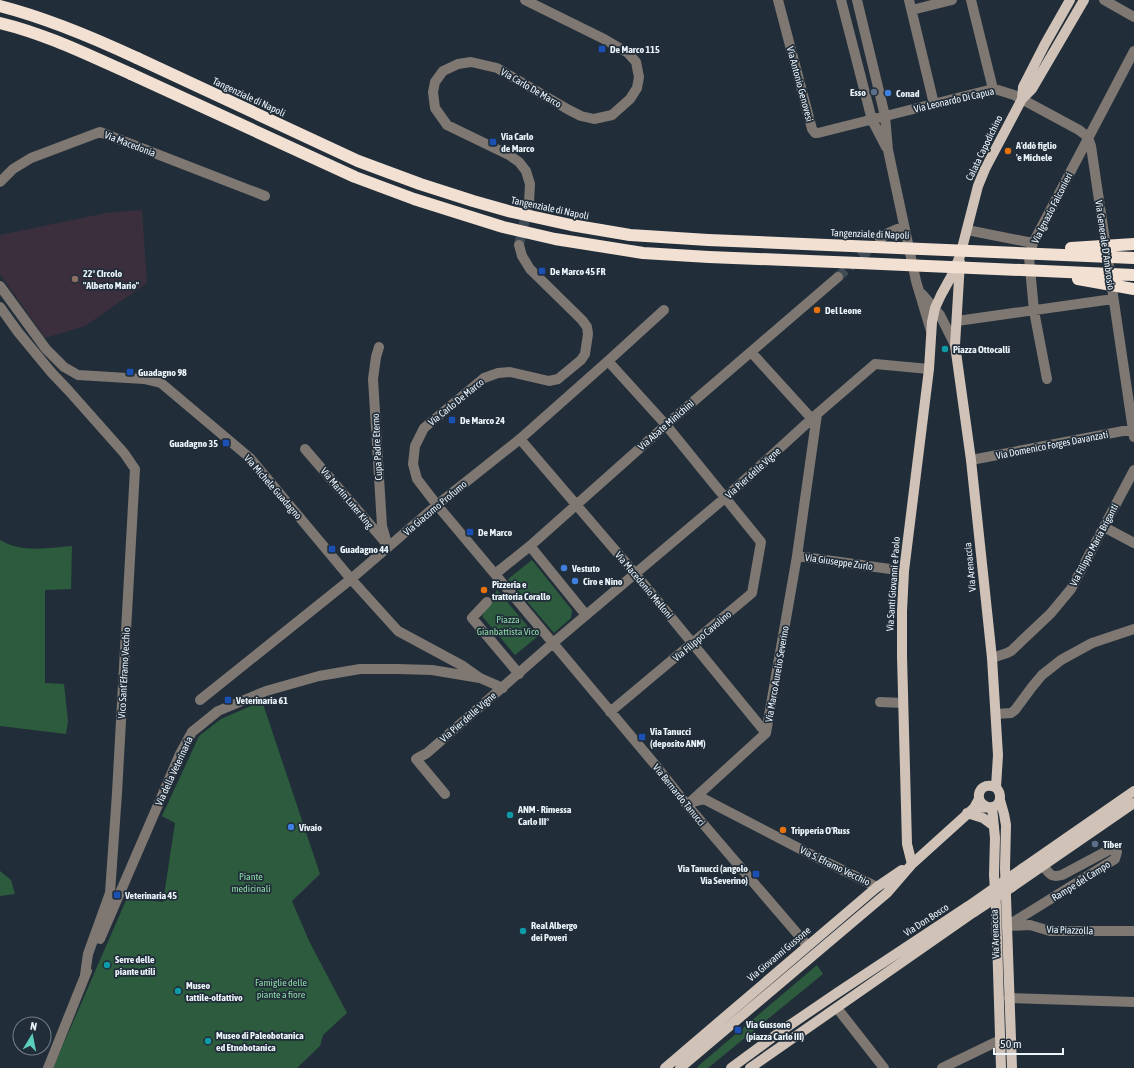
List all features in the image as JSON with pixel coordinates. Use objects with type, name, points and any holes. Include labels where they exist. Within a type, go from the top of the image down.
[{"type":"highway","name":"Tangenziale di Napoli","points":[[0,6],[35,16],[71,29],[137,58],[358,161],[420,184],[473,201],[571,226],[638,236],[708,240],[1134,258]]},
{"type":"highway","points":[[0,23],[32,32],[66,45],[355,177],[414,199],[503,227],[555,239],[643,253],[1134,275]]},
{"type":"highway","points":[[1004,252],[1134,244]]},
{"type":"highway","points":[[1038,271],[1134,289]]},
{"type":"main road","name":"Calata Capodichino","points":[[1022,99],[1023,87],[1070,0]]},
{"type":"main road","name":"Calata Capodichino","points":[[931,332],[935,308],[960,256],[978,186],[985,169],[1022,99],[1032,89],[1084,0]]},
{"type":"main road","name":"Calata Capodichino","points":[[956,345],[960,256]]},
{"type":"main road","name":"Via Santi Giovanni e Paolo","points":[[912,864],[908,844],[903,703],[902,611],[904,571],[929,369],[931,332]]},
{"type":"main road","name":"Via Arenaccia","points":[[956,345],[971,460],[992,658],[998,755],[996,787]]},
{"type":"main road","name":"Via Giovanni Gussone","points":[[680,1068],[888,893],[912,864],[973,807],[979,792],[983,788],[989,785],[996,787]]},
{"type":"main road","points":[[973,807],[993,805],[1000,792],[996,787]]},
{"type":"main road","name":"Via Don Bosco","points":[[731,1068],[784,1028],[837,993],[1012,886],[1040,862],[1134,791]]},
{"type":"main road","name":"Via Don Bosco","points":[[750,1068],[837,1008],[971,910],[1023,868],[1040,862],[1134,803]]},
{"type":"main road","name":"Via Arenaccia","points":[[993,805],[1001,1068]]},
{"type":"main road","name":"Via Arenaccia","points":[[993,805],[1004,814],[1006,825],[1005,868],[1012,1068]]},
{"type":"main road","points":[[973,807],[983,818],[994,826]]},
{"type":"main road","name":"Via Giovanni Gussone","points":[[665,1068],[807,945],[877,887],[912,864]]},
{"type":"main road","points":[[807,945],[815,955]]},
{"type":"street","name":"Via Carlo De Marco","points":[[525,0],[604,39],[628,53],[636,62],[639,77],[638,88],[630,99],[612,115],[594,119],[581,116],[569,110],[497,68],[472,62],[458,64],[443,71],[435,82],[433,92],[435,108],[447,125],[509,155],[519,162],[526,171],[530,184],[529,202]]},
{"type":"street","name":"Via Antonio Genovesi","points":[[778,0],[814,133],[872,120]]},
{"type":"street","points":[[841,0],[872,120],[888,150]]},
{"type":"street","points":[[857,0],[885,116],[888,150],[904,226],[918,287],[931,332]]},
{"type":"street","points":[[934,104],[911,5],[952,0]]},
{"type":"street","points":[[971,0],[993,89]]},
{"type":"street","points":[[1104,0],[1134,17]]},
{"type":"street","name":"Via Ignazio Falconieri","points":[[1047,379],[1034,311],[1029,257],[1033,243],[1134,51]]},
{"type":"street","name":"Via Leonardo Di Capua","points":[[872,120],[993,89],[1022,99]]},
{"type":"street","points":[[1022,99],[1079,130],[1088,137]]},
{"type":"street","name":"Via Macedonia","points":[[0,182],[13,169],[31,158],[100,132],[265,196]]},
{"type":"street","name":"Via Generale D'Ambrosio","points":[[1088,137],[1092,153],[1133,432]]},
{"type":"street","points":[[880,239],[888,233],[904,226]]},
{"type":"street","points":[[967,230],[1033,243]]},
{"type":"street","name":"Via Carlo De Marco","points":[[519,245],[522,256],[530,269],[582,320],[587,327],[588,334],[585,354],[581,360],[558,379],[549,381],[510,372],[498,373],[484,378],[424,428],[414,446],[413,464],[417,479],[437,505],[553,643]]},
{"type":"street","name":"Via Abate Minichini","points":[[495,574],[530,546],[666,425],[838,277]]},
{"type":"street","name":"Via Michele Guadagno","points":[[0,286],[46,349],[64,367],[78,375],[144,379],[161,383],[250,458],[351,579],[398,631],[463,666],[480,678]]},
{"type":"street","points":[[918,287],[945,323],[956,345]]},
{"type":"street","points":[[957,321],[1113,299]]},
{"type":"street","name":"Vico Sant'Eframo Vecchio","points":[[0,306],[18,332],[51,372],[124,453],[136,472],[110,893],[88,954],[85,975]]},
{"type":"street","name":"Via Giacomo Profumo","points":[[200,700],[351,579],[437,505],[520,439],[664,310]]},
{"type":"street","name":"Cupa Padre Eterno","points":[[379,347],[376,357],[374,379],[382,526],[388,547]]},
{"type":"street","points":[[751,352],[815,417]]},
{"type":"street","points":[[608,361],[666,425],[726,497]]},
{"type":"street","name":"Via Pier delle Vigne","points":[[586,615],[726,497],[875,364],[929,369]]},
{"type":"street","name":"Via Marco Aurelio Severino","points":[[686,805],[766,733],[797,556],[815,417]]},
{"type":"street","name":"Via Domenico Forges Davanzati","points":[[971,460],[1133,432]]},
{"type":"street","name":"Via Macedonio Melloni","points":[[520,439],[635,573],[766,733]]},
{"type":"street","name":"Via Martin Luter King","points":[[305,448],[388,547]]},
{"type":"street","name":"Via Filippo Maria Briganti","points":[[992,658],[1011,651],[1051,613],[1071,588],[1134,470]]},
{"type":"street","name":"Via Filippo Cavolino","points":[[610,712],[752,593],[762,542],[726,497]]},
{"type":"street","points":[[1104,526],[1134,542]]},
{"type":"street","points":[[487,602],[472,618],[519,674],[586,615],[530,546]]},
{"type":"street","name":"Via Giuseppe Zurlo","points":[[797,556],[904,571]]},
{"type":"street","points":[[996,714],[1010,713],[1015,710],[1042,675],[1061,660],[1092,643],[1134,629]]},
{"type":"street","name":"Via Bernardo Tanucci","points":[[553,643],[657,767],[686,805],[807,945]]},
{"type":"street","name":"Via della Veterinaria","points":[[48,1068],[85,975],[180,754],[192,732],[218,711],[266,691],[319,676],[360,669],[432,670],[480,678]]},
{"type":"street","name":"Via Pier delle Vigne","points":[[445,794],[416,759],[427,753],[519,674]]},
{"type":"street","points":[[480,678],[503,688]]},
{"type":"street","points":[[880,702],[903,703]]},
{"type":"street","name":"Via S. Eframo Vecchio","points":[[686,805],[704,799],[877,887]]},
{"type":"street","name":"Rampe del Campo","points":[[1007,926],[1115,860],[1117,852],[1111,849],[1062,875],[1056,876],[1052,876],[1040,862]]},
{"type":"street","name":"Via Piazzolla","points":[[1007,926],[1030,925],[1050,931],[1134,930]]},
{"type":"street","points":[[1010,998],[1134,1002]]},
{"type":"street","points":[[837,1008],[884,1068]]},
{"type":"street","points":[[942,1068],[1000,1040]]},
{"type":"shaded area","name":"22° CIrcolo \"Alberto Mario\"","points":[[142,210],[147,283],[85,326],[45,338],[0,274],[0,235],[106,213]]},
{"type":"green space","points":[[0,540],[17,547],[35,549],[72,546],[71,589],[45,590],[45,683],[64,684],[68,721],[66,734],[0,726]]},
{"type":"green space","points":[[532,560],[572,610],[571,618],[554,633],[508,579]]},
{"type":"green space","name":"Piazza Gianbattista Vico","points":[[497,590],[537,637],[515,655],[482,616]]},
{"type":"green space","points":[[262,701],[320,874],[292,901],[309,941],[347,1013],[323,1035],[320,1046],[297,1068],[53,1068],[127,898],[163,902],[175,823],[162,816],[199,736],[221,719]]},
{"type":"green space","points":[[0,871],[11,880],[15,894],[0,896]]},
{"type":"green space","points":[[817,965],[823,974],[708,1068],[697,1067]]},
{"type":"tunnel","points":[[519,245],[529,202]]},
{"type":"tunnel","points":[[838,277],[874,245]]},
{"type":"place","name":"De Marco 115","points":[[602,49]]},
{"type":"place","name":"Esso","points":[[874,92]]},
{"type":"place","name":"Conad","points":[[888,93]]},
{"type":"place","name":"Via Carlo de Marco","points":[[493,142]]},
{"type":"place","name":"A'ddò figlio 'e Michele","points":[[1008,151]]},
{"type":"place","name":"De Marco 45 FR","points":[[542,271]]},
{"type":"place","name":"22° CIrcolo \"Alberto Mario\"","points":[[75,279]]},
{"type":"place","name":"Del Leone","points":[[817,310]]},
{"type":"place","name":"Piazza Ottocalli","points":[[945,349]]},
{"type":"place","name":"Guadagno 98","points":[[130,372]]},
{"type":"place","name":"De Marco 24","points":[[452,420]]},
{"type":"place","name":"Guadagno 35","points":[[226,443]]},
{"type":"place","name":"De Marco","points":[[470,532]]},
{"type":"place","name":"Guadagno 44","points":[[332,549]]},
{"type":"place","name":"Vestuto","points":[[564,568]]},
{"type":"place","name":"Ciro e Nino","points":[[575,581]]},
{"type":"place","name":"Pizzeria e trattoria Corallo","points":[[484,590]]},
{"type":"place","name":"Veterinaria 61","points":[[228,700]]},
{"type":"place","name":"Via Tanucci (deposito ANM)","points":[[642,737]]},
{"type":"place","name":"ANM - Rimessa Carlo III°","points":[[510,815]]},
{"type":"place","name":"Vivaio","points":[[291,827]]},
{"type":"place","name":"Tripperia O'Russ","points":[[783,830]]},
{"type":"place","name":"Tiber","points":[[1095,844]]},
{"type":"place","name":"Via Tanucci (angolo Via Severino)","points":[[756,874]]},
{"type":"place","name":"Veterinaria 45","points":[[117,895]]},
{"type":"place","name":"Real Albergo dei Poveri","points":[[523,931]]},
{"type":"place","name":"Serre delle piante utili","points":[[107,965]]},
{"type":"place","name":"Museo tattile-olfattivo","points":[[178,991]]},
{"type":"place","name":"Via Gussone (piazza Carlo III)","points":[[738,1030]]},
{"type":"place","name":"Museo di Paleobotanica ed Etnobotanica","points":[[208,1041]]},
{"type":"park label","name":"Piante medicinali","points":[[251,882]]},
{"type":"park label","name":"Famiglie delle piante a fiore","points":[[281,988]]}]
